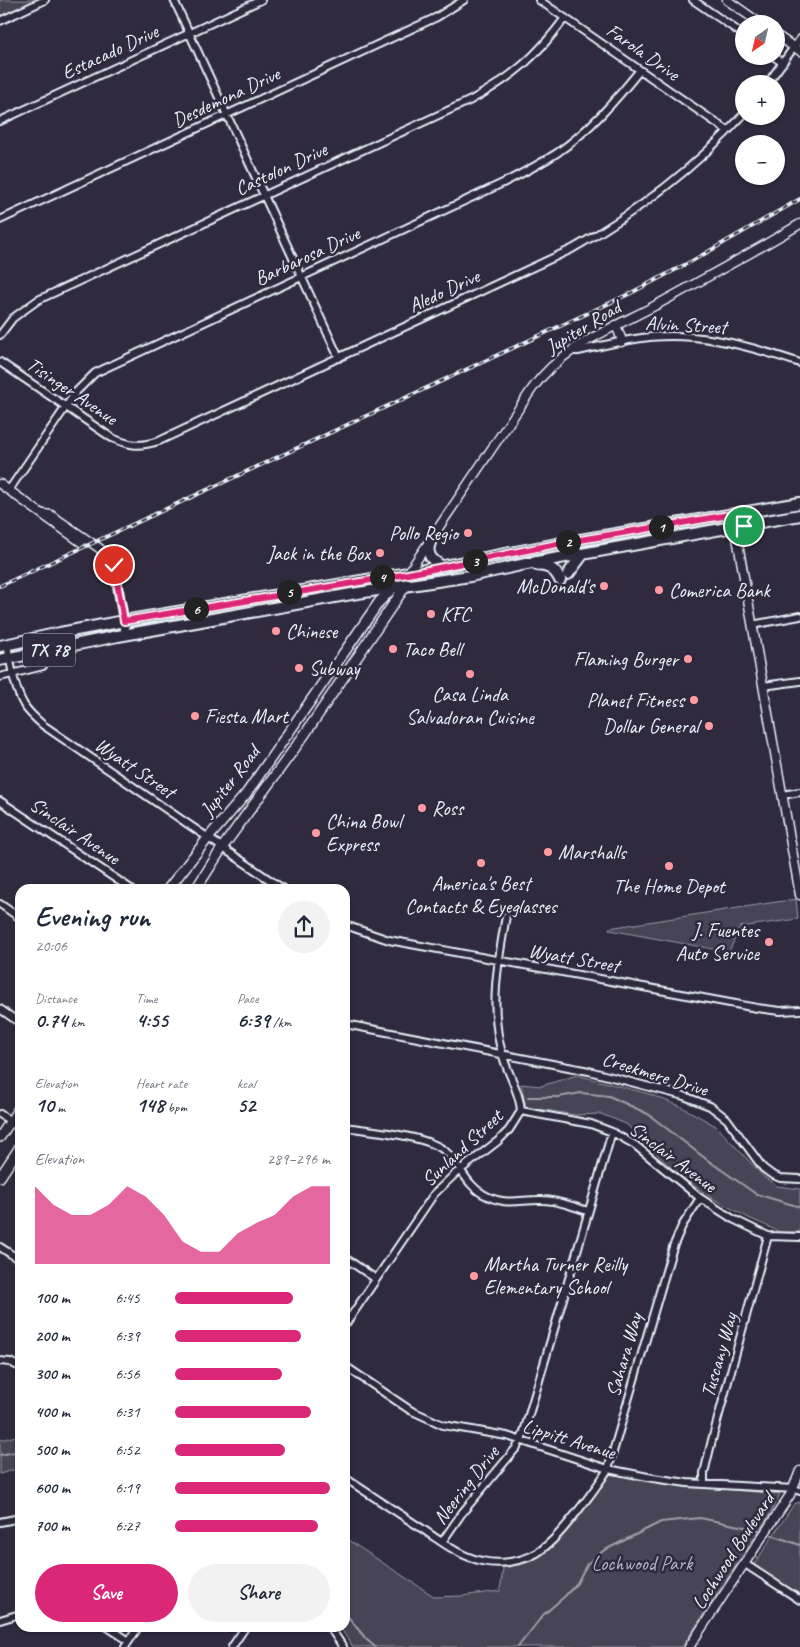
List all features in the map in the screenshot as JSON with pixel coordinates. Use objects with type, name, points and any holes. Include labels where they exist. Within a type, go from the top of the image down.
[{"type":"main road","name":"TX 78","points":[[3,646],[124,621],[408,574],[562,543],[800,502]]},
{"type":"main road","name":"TX 78","points":[[5,659],[126,634],[470,576],[526,564],[800,515]]},
{"type":"main road","points":[[430,542],[428,552],[434,561],[443,567]]},
{"type":"main road","points":[[526,564],[552,568],[564,577],[582,554]]},
{"type":"main road","name":"Jupiter Road","points":[[199,884],[222,848],[274,778],[405,586],[408,574]]},
{"type":"main road","name":"Jupiter Road","points":[[172,884],[246,794],[379,602],[408,574]]},
{"type":"main road","points":[[287,593],[290,606]]},
{"type":"main road","points":[[198,608],[201,622]]},
{"type":"main road","points":[[329,675],[344,676]]},
{"type":"main road","points":[[261,773],[274,778]]},
{"type":"main road","points":[[0,1137],[15,1115]]},
{"type":"main road","points":[[0,1177],[15,1154]]},
{"type":"street","points":[[0,21],[45,0]]},
{"type":"street","points":[[174,0],[339,358]]},
{"type":"street","name":"Estacado Drive","points":[[0,120],[261,0]]},
{"type":"street","name":"Desdemona Drive","points":[[0,220],[437,17],[464,0]]},
{"type":"street","name":"Farola Drive","points":[[539,0],[728,132]]},
{"type":"street","points":[[693,0],[735,30]]},
{"type":"street","points":[[726,0],[748,15]]},
{"type":"street","name":"Castolon Drive","points":[[0,335],[13,318],[38,300],[471,100],[508,78],[537,53],[565,18]]},
{"type":"street","points":[[785,61],[797,49],[800,39]]},
{"type":"street","points":[[785,40],[797,49]]},
{"type":"street","name":"Barbarosa Drive","points":[[9,490],[85,382],[101,370],[503,184],[538,165],[559,152],[596,120],[640,70]]},
{"type":"street","name":"Aledo Drive","points":[[127,444],[142,446],[159,441],[546,262],[594,236],[655,196],[700,159],[735,124]]},
{"type":"street","name":"Jupiter Road","points":[[408,574],[541,377],[570,351],[743,258],[800,224]]},
{"type":"street","points":[[614,326],[617,339],[621,342]]},
{"type":"street","name":"Alvin Street","points":[[570,351],[651,337],[698,338],[746,346],[800,363]]},
{"type":"street","name":"Tisinger Avenue","points":[[0,362],[112,438],[127,444]]},
{"type":"street","points":[[0,484],[99,548],[114,565],[126,634]]},
{"type":"street","points":[[733,515],[800,896]]},
{"type":"street","points":[[752,625],[800,616]]},
{"type":"street","name":"Wyatt Street","points":[[3,646],[5,659],[13,673],[23,704],[31,715],[276,884]]},
{"type":"street","points":[[0,677],[43,666]]},
{"type":"street","points":[[763,686],[800,681]]},
{"type":"street","points":[[782,795],[800,792]]},
{"type":"street","name":"Sinclair Avenue","points":[[0,801],[124,884]]},
{"type":"street","points":[[0,904],[15,914]]},
{"type":"street","name":"Sunland Street","points":[[350,1318],[434,1194],[460,1170],[498,1141],[509,1130],[521,1111],[519,1095],[509,1075],[496,1030],[495,985],[506,916]]},
{"type":"street","name":"Wyatt Street","points":[[350,927],[389,940],[757,1008],[780,1011],[800,1010]]},
{"type":"street","points":[[0,1009],[15,1020]]},
{"type":"street","points":[[350,1025],[502,1053]]},
{"type":"street","name":"Creekmere Drive","points":[[502,1053],[589,1071],[684,1096],[710,1106],[727,1119],[763,1168],[780,1178],[800,1179]]},
{"type":"street","name":"Sinclair Avenue","points":[[521,1111],[591,1124],[612,1132],[634,1145],[700,1198],[733,1219],[768,1236],[800,1236]]},
{"type":"street","points":[[0,1114],[15,1124]]},
{"type":"street","points":[[350,1128],[422,1140],[437,1146],[446,1152],[472,1185],[482,1194],[499,1200],[512,1203],[545,1200],[588,1211]]},
{"type":"street","name":"Neering Drive","points":[[442,1542],[462,1513],[517,1447],[520,1440],[612,1132]]},
{"type":"street","name":"Sahara Way","points":[[350,1481],[468,1557],[502,1563],[518,1561],[535,1554],[559,1534],[608,1469],[673,1247],[682,1226],[700,1198]]},
{"type":"street","name":"Tuscany Way","points":[[704,1483],[704,1473],[712,1440],[768,1236]]},
{"type":"street","points":[[0,1247],[15,1257]]},
{"type":"street","points":[[350,1261],[376,1279]]},
{"type":"street","points":[[0,1361],[15,1364]]},
{"type":"street","name":"Lippitt Avenue","points":[[350,1369],[410,1410],[432,1421],[507,1436],[608,1469],[687,1483],[797,1490]]},
{"type":"street","name":"Lochwood Boulevard","points":[[689,1647],[797,1490],[800,1471]]},
{"type":"street","points":[[0,1522],[15,1519]]},
{"type":"street","points":[[745,1564],[800,1600]]},
{"type":"street","points":[[0,1620],[15,1616]]},
{"type":"street","points":[[113,1632],[127,1644],[135,1632]]},
{"type":"street","points":[[232,1647],[242,1632]]},
{"type":"street","points":[[333,1632],[343,1647]]},
{"type":"green space","points":[[0,0],[36,0],[0,16]]},
{"type":"green space","points":[[796,899],[798,919],[740,927],[729,952],[610,930],[609,928]]},
{"type":"green space","points":[[577,1075],[649,1094],[680,1106],[716,1126],[764,1177],[777,1186],[800,1189],[800,1232],[780,1232],[712,1198],[681,1177],[626,1124],[601,1114],[576,1115],[526,1107],[521,1084],[541,1086]]},
{"type":"green space","points":[[15,1436],[15,1470],[0,1474],[0,1440]]},
{"type":"green space","name":"Lochwood Park","points":[[608,1474],[662,1484],[780,1494],[769,1516],[682,1647],[353,1647],[343,1632],[350,1632],[350,1541],[435,1597],[500,1591],[503,1568],[524,1564],[546,1552],[565,1533],[607,1479]]},
{"type":"green space","points":[[800,1502],[800,1594],[753,1566],[794,1504]]},
{"type":"waterway","points":[[528,1097],[558,1097],[581,1093],[609,1096],[648,1114],[706,1159],[756,1194],[800,1207]]},
{"type":"waterway","points":[[0,1455],[15,1452]]},
{"type":"waterway","points":[[518,1647],[543,1615],[577,1583],[587,1564],[603,1551],[661,1522],[700,1518],[759,1530]]},
{"type":"waterway","points":[[772,1535],[800,1545]]},
{"type":"waterway","points":[[350,1619],[375,1647]]},
{"type":"railway","points":[[0,586],[629,294],[692,261],[800,199]]},
{"type":"place","name":"Pollo Regio","points":[[468,533]]},
{"type":"place","name":"Jack in the Box","points":[[380,553]]},
{"type":"place","name":"McDonald's","points":[[604,586]]},
{"type":"place","name":"Comerica Bank","points":[[659,590]]},
{"type":"place","name":"KFC","points":[[431,614]]},
{"type":"place","name":"Chinese","points":[[276,631]]},
{"type":"place","name":"Taco Bell","points":[[393,649]]},
{"type":"place","name":"Flaming Burger","points":[[688,659]]},
{"type":"place","name":"Subway","points":[[299,668]]},
{"type":"place","name":"Casa Linda Salvadoran Cuisine","points":[[470,674]]},
{"type":"place","name":"Planet Fitness","points":[[694,700]]},
{"type":"place","name":"Fiesta Mart","points":[[195,716]]},
{"type":"place","name":"Dollar General","points":[[709,726]]},
{"type":"place","name":"Ross","points":[[422,808]]},
{"type":"place","name":"China Bowl Express","points":[[316,833]]},
{"type":"place","name":"Marshalls","points":[[548,852]]},
{"type":"place","name":"America's Best Contacts & Eyeglasses","points":[[481,863]]},
{"type":"place","name":"The Home Depot","points":[[669,866]]},
{"type":"place","name":"J. Fuentes Auto Service","points":[[769,942]]},
{"type":"place","name":"Martha Turner Reilly Elementary School","points":[[474,1276]]},
{"type":"route","points":[[114,565],[124,621],[270,595],[408,574],[562,543],[723,516],[733,515],[735,527],[744,526]]}]
